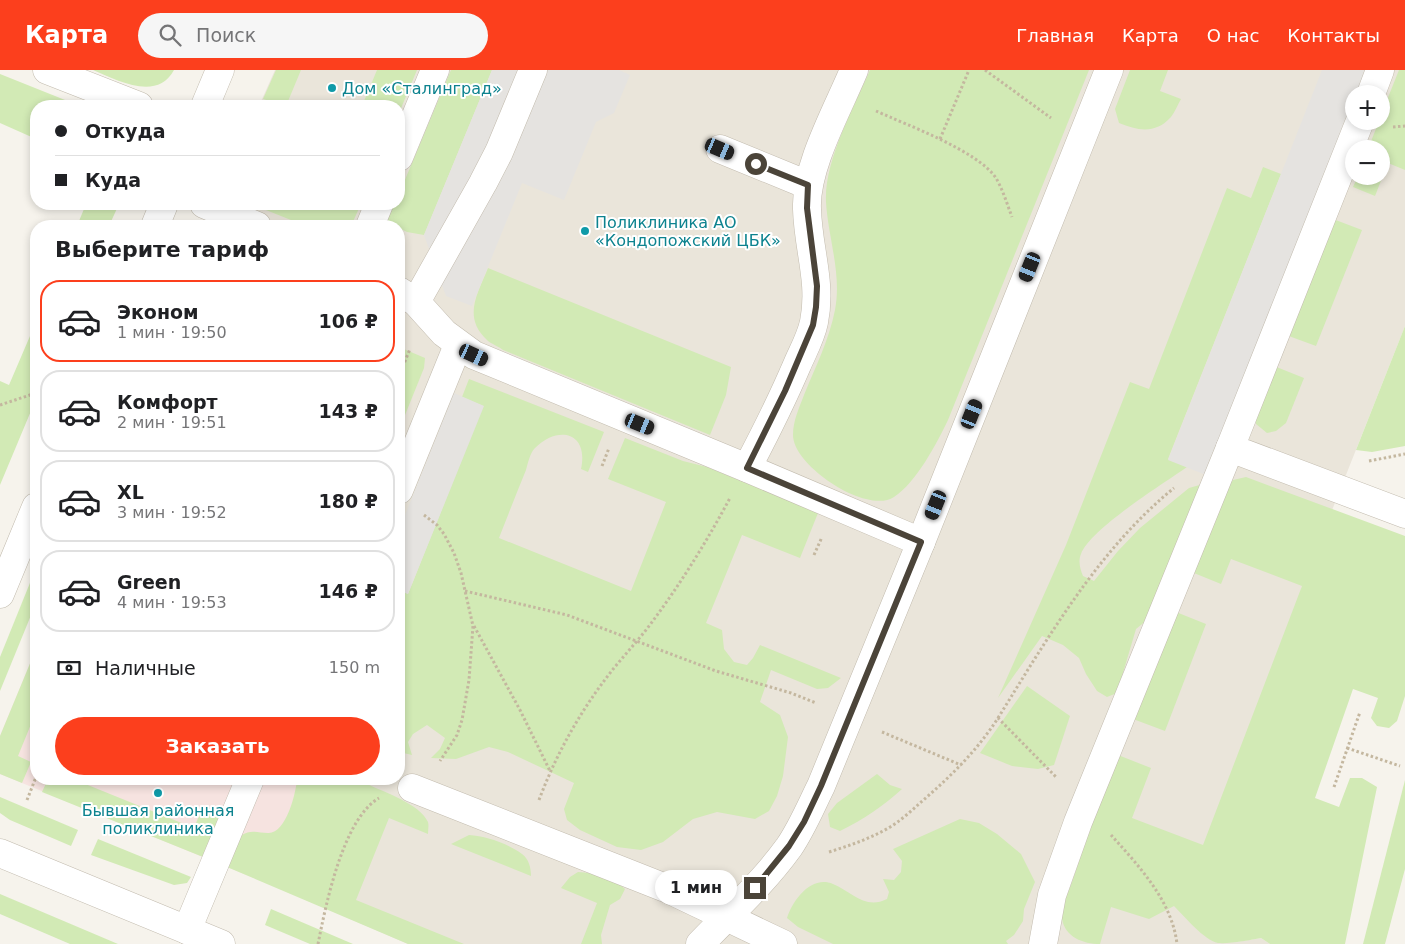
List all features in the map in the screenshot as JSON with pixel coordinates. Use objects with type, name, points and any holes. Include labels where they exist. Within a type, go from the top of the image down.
[{"type":"street","points":[[47,70],[123,100]]},
{"type":"street","points":[[208,100],[220,70]]},
{"type":"street","points":[[405,142],[435,70]]},
{"type":"street","points":[[533,70],[499,152],[483,183],[407,296],[444,333],[474,355],[921,542]]},
{"type":"street","points":[[747,468],[785,391],[813,325],[817,286],[807,216],[808,185],[815,162],[854,70]]},
{"type":"street","points":[[700,944],[775,865],[804,822],[821,786],[921,542],[1109,70]]},
{"type":"street","points":[[1374,85],[1380,70]]},
{"type":"street","points":[[1043,944],[1052,895],[1084,806],[1230,448],[1356,130]]},
{"type":"street","points":[[720,149],[808,185]]},
{"type":"street","points":[[218,210],[243,220]]},
{"type":"street","points":[[405,475],[458,345]]},
{"type":"street","points":[[1230,448],[1405,514]]},
{"type":"street","points":[[0,594],[30,525]]},
{"type":"street","points":[[187,930],[247,785]]},
{"type":"street","points":[[412,788],[660,886],[783,944]]},
{"type":"street","points":[[0,853],[221,944]]},
{"type":"path","points":[[940,139],[969,70]]},
{"type":"path","points":[[985,70],[1081,139]]},
{"type":"path","points":[[843,96],[940,139],[985,165]]},
{"type":"path","points":[[405,357],[410,347]]},
{"type":"path","points":[[0,405],[30,395]]},
{"type":"path","points":[[527,833],[562,745],[590,702],[638,641],[693,562],[747,468]]},
{"type":"path","points":[[826,853],[857,843],[885,830],[905,816],[961,765],[980,744],[998,718],[1044,645],[1095,571],[1132,526],[1177,485]]},
{"type":"path","points":[[419,512],[437,525],[454,553],[473,626],[520,710],[550,772]]},
{"type":"path","points":[[465,592],[568,615],[716,672],[791,692],[961,765]]},
{"type":"path","points":[[318,944],[328,896],[339,864],[356,823],[365,809],[390,792],[412,788],[441,760],[456,735],[462,720],[470,680],[473,626]]},
{"type":"path","points":[[1334,787],[1360,712]]},
{"type":"path","points":[[998,718],[1084,806],[1145,874],[1163,901],[1173,924],[1177,944]]},
{"type":"path","points":[[1347,748],[1400,766]]},
{"type":"path","points":[[27,800],[33,785]]},
{"type":"shaded area","points":[[275,70],[1405,70],[1405,326],[1302,586],[1236,942],[1261,938],[1270,944],[408,944],[286,891],[328,785],[405,785],[405,220],[211,220],[216,210],[405,210],[405,100],[262,100]]},
{"type":"shaded area","points":[[492,70],[619,70],[630,75],[614,113],[596,122],[564,200],[522,183],[472,306],[446,296],[424,235]]},
{"type":"shaded area","points":[[1322,70],[1366,70],[1360,85],[1345,85],[1345,124],[1206,475],[1168,460]]},
{"type":"shaded area","points":[[454,393],[484,406],[408,594],[405,593],[405,515]]},
{"type":"shaded area","points":[[30,664],[30,785],[328,785],[286,891],[0,774],[0,736]]},
{"type":"green space","points":[[93,70],[174,70],[167,80],[158,85],[147,87],[125,83]]},
{"type":"green space","points":[[276,70],[301,70],[288,100],[263,99]]},
{"type":"green space","points":[[377,70],[417,70],[404,100],[364,100]]},
{"type":"green space","points":[[451,70],[492,70],[424,235],[405,231],[405,220],[387,220],[391,210],[405,210],[405,180]]},
{"type":"green space","points":[[870,70],[1089,70],[948,420],[918,473],[902,491],[894,497],[882,501],[867,499],[850,493],[818,473],[805,460],[796,447],[793,435],[797,415],[832,321],[837,296],[836,269],[826,202],[830,169],[841,134]]},
{"type":"green space","points":[[1130,70],[1168,70],[1160,91],[1181,99],[1171,117],[1159,126],[1140,129],[1119,123],[1115,109]]},
{"type":"green space","points":[[1399,70],[1405,70],[1405,170],[1390,164],[1390,140],[1372,140],[1375,130],[1390,130],[1390,92]]},
{"type":"green space","points":[[0,74],[65,100],[30,100],[30,136],[0,123]]},
{"type":"green space","points":[[1263,167],[1281,174],[1168,459],[1187,467],[1112,520],[1087,544],[1080,557],[1083,576],[1094,581],[1118,551],[1140,528],[1189,488],[1203,484],[1147,620],[1136,629],[1117,693],[1107,697],[1097,691],[1086,674],[1079,658],[1063,645],[1042,636],[998,698],[1066,545],[1130,382],[1149,389],[1227,188],[1251,198]]},
{"type":"green space","points":[[1354,185],[1379,185],[1375,196],[1353,187]]},
{"type":"green space","points":[[84,210],[116,210],[112,220],[79,220]]},
{"type":"green space","points":[[266,210],[358,210],[354,220],[291,220]]},
{"type":"green space","points":[[1333,219],[1362,230],[1316,346],[1286,335]]},
{"type":"green space","points":[[488,268],[731,367],[726,395],[710,435],[503,350],[489,341],[479,331],[475,323],[474,314],[474,305]]},
{"type":"green space","points":[[1405,326],[1405,446],[1372,452],[1356,450]]},
{"type":"green space","points":[[30,336],[30,413],[0,485],[0,381],[9,385]]},
{"type":"green space","points":[[405,350],[425,358],[424,368],[405,415]]},
{"type":"green space","points":[[1274,366],[1304,378],[1286,423],[1276,431],[1267,433],[1256,424],[1256,415]]},
{"type":"green space","points":[[469,379],[604,432],[588,472],[581,469],[582,457],[580,447],[576,440],[570,436],[553,436],[533,450],[499,538],[631,591],[666,502],[608,479],[625,438],[683,461],[707,467],[818,513],[800,558],[742,535],[706,623],[722,630],[724,649],[734,662],[747,665],[760,645],[841,678],[828,688],[817,689],[771,670],[760,702],[780,715],[788,737],[783,776],[777,796],[769,811],[755,819],[717,812],[693,819],[663,842],[641,850],[617,847],[580,830],[567,820],[564,809],[574,783],[508,752],[489,747],[456,759],[431,758],[440,749],[445,738],[427,725],[413,734],[408,742],[412,755],[405,753],[405,593],[408,594],[483,406],[462,397]]},
{"type":"green space","points":[[1246,477],[1405,536],[1405,696],[1397,721],[1389,728],[1377,726],[1371,718],[1378,698],[1353,689],[1315,798],[1339,807],[1350,778],[1362,778],[1377,787],[1345,944],[1270,944],[1261,938],[1218,943],[1201,933],[1174,906],[1149,919],[1111,907],[1100,944],[1081,941],[1067,931],[1062,919],[1062,911],[1088,834],[1118,755],[1151,768],[1132,818],[1203,845],[1302,586],[1231,559],[1221,584],[1189,571],[1221,492],[1233,480]]},
{"type":"green space","points":[[30,583],[30,618],[0,691],[0,657]]},
{"type":"green space","points":[[1176,612],[1206,624],[1165,731],[1133,719]]},
{"type":"green space","points":[[30,664],[30,727],[18,756],[30,762],[30,764],[22,783],[0,774],[0,736]]},
{"type":"green space","points":[[1027,686],[1070,716],[1054,765],[1038,769],[1012,766],[980,753]]},
{"type":"green space","points":[[877,774],[890,785],[902,789],[880,807],[840,831],[830,827],[828,814],[837,803]]},
{"type":"green space","points":[[1405,780],[1405,869],[1385,944],[1363,944]]},
{"type":"green space","points":[[45,785],[88,785],[194,828],[203,806],[215,811],[220,817],[203,857],[42,792]]},
{"type":"green space","points":[[296,785],[369,785],[410,804],[424,816],[428,822],[428,834],[389,818],[356,900],[464,944],[408,944],[227,867],[235,845],[242,835],[252,832],[274,832],[280,827],[289,812]]},
{"type":"green space","points":[[0,797],[78,830],[71,846],[10,820],[0,813]]},
{"type":"green space","points":[[960,819],[979,823],[997,834],[1021,854],[1035,882],[1024,909],[1023,921],[1014,935],[1006,941],[1008,944],[833,944],[798,927],[787,918],[798,897],[810,886],[817,883],[833,884],[865,901],[879,902],[887,899],[889,892],[883,879],[894,880],[901,872],[902,861],[893,849]]},
{"type":"green space","points":[[469,835],[497,841],[517,850],[528,861],[531,876],[451,844]]},
{"type":"green space","points":[[98,839],[191,877],[187,883],[174,885],[91,855]]},
{"type":"green space","points":[[578,872],[603,876],[615,881],[625,889],[620,899],[610,905],[601,935],[602,944],[581,944],[597,903],[561,888],[570,877]]},
{"type":"green space","points":[[0,894],[118,944],[70,944],[0,914]]},
{"type":"green space","points":[[271,909],[353,944],[310,944],[265,925]]},
{"type":"place","name":"Дом «Сталинград»","points":[[332,88]]},
{"type":"place","name":"Поликлиника АО «Кондопожский ЦБК»","points":[[585,231]]},
{"type":"place","name":"Бывшая районная поликлиника","points":[[158,793]]},
{"type":"route","points":[[755,888],[775,865],[804,822],[821,786],[921,542],[747,468],[785,391],[813,325],[817,286],[809,231],[808,185],[756,164]]}]
